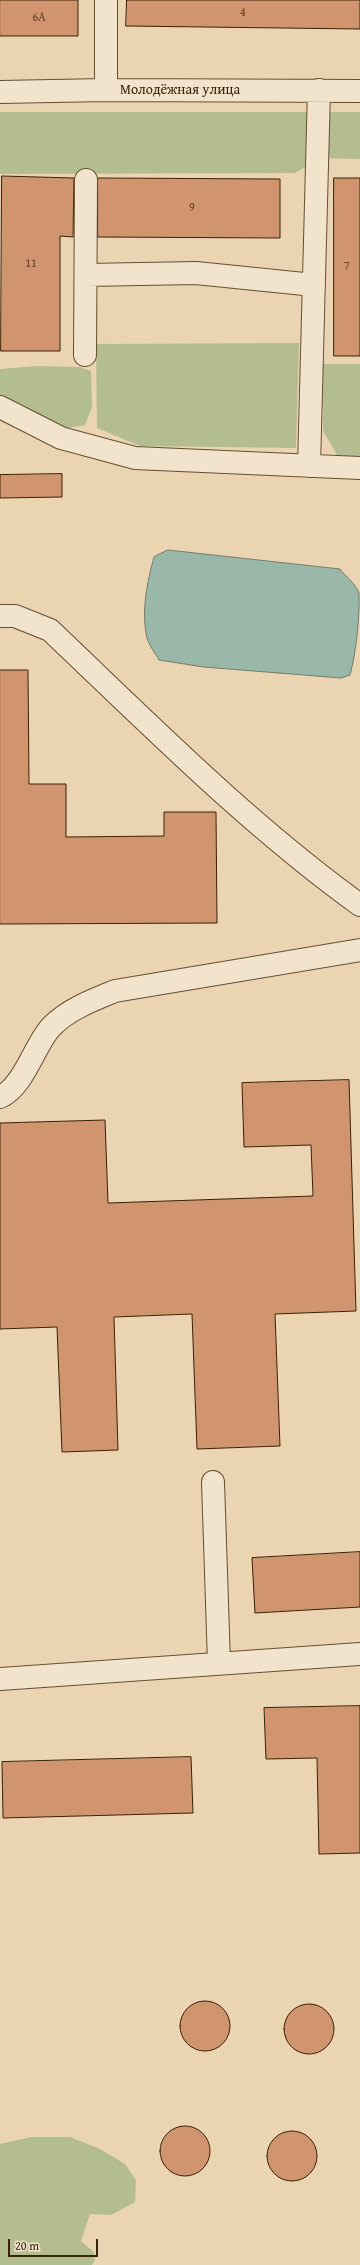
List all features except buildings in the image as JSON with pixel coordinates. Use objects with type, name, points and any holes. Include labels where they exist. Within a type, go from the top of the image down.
[{"type":"street","points":[[106,0],[106,90]]},
{"type":"street","name":"Молодёжная улица","points":[[0,92],[106,90],[360,91]]},
{"type":"street","points":[[309,466],[319,90]]},
{"type":"street","points":[[86,180],[86,355]]},
{"type":"street","points":[[86,275],[196,273],[314,285]]},
{"type":"street","points":[[0,408],[61,438],[134,458],[360,468]]},
{"type":"street","points":[[0,616],[15,616],[50,630],[228,800],[317,874],[360,905]]},
{"type":"street","points":[[0,1097],[7,1094],[30,1063],[51,1027],[82,1004],[115,991],[360,950]]},
{"type":"street","points":[[213,1482],[219,1663]]},
{"type":"street","points":[[0,1679],[360,1654]]},
{"type":"green space","points":[[0,112],[360,112],[360,159],[321,158],[295,173],[0,174]]},
{"type":"green space","points":[[299,343],[296,448],[140,446],[97,428],[96,344]]},
{"type":"green space","points":[[323,364],[360,364],[360,458],[337,455],[323,431]]},
{"type":"green space","points":[[37,366],[79,367],[91,371],[92,407],[85,425],[62,429],[0,396],[0,369]]},
{"type":"green space","points":[[31,2137],[70,2137],[100,2149],[125,2164],[136,2180],[135,2202],[111,2215],[90,2214],[81,2241],[94,2252],[95,2260],[92,2265],[0,2265],[0,2144]]},
{"type":"shaded area","points":[[168,550],[340,569],[353,583],[359,593],[357,634],[350,675],[341,678],[204,667],[159,660],[147,638],[145,628],[145,608],[147,587],[154,557]]}]
